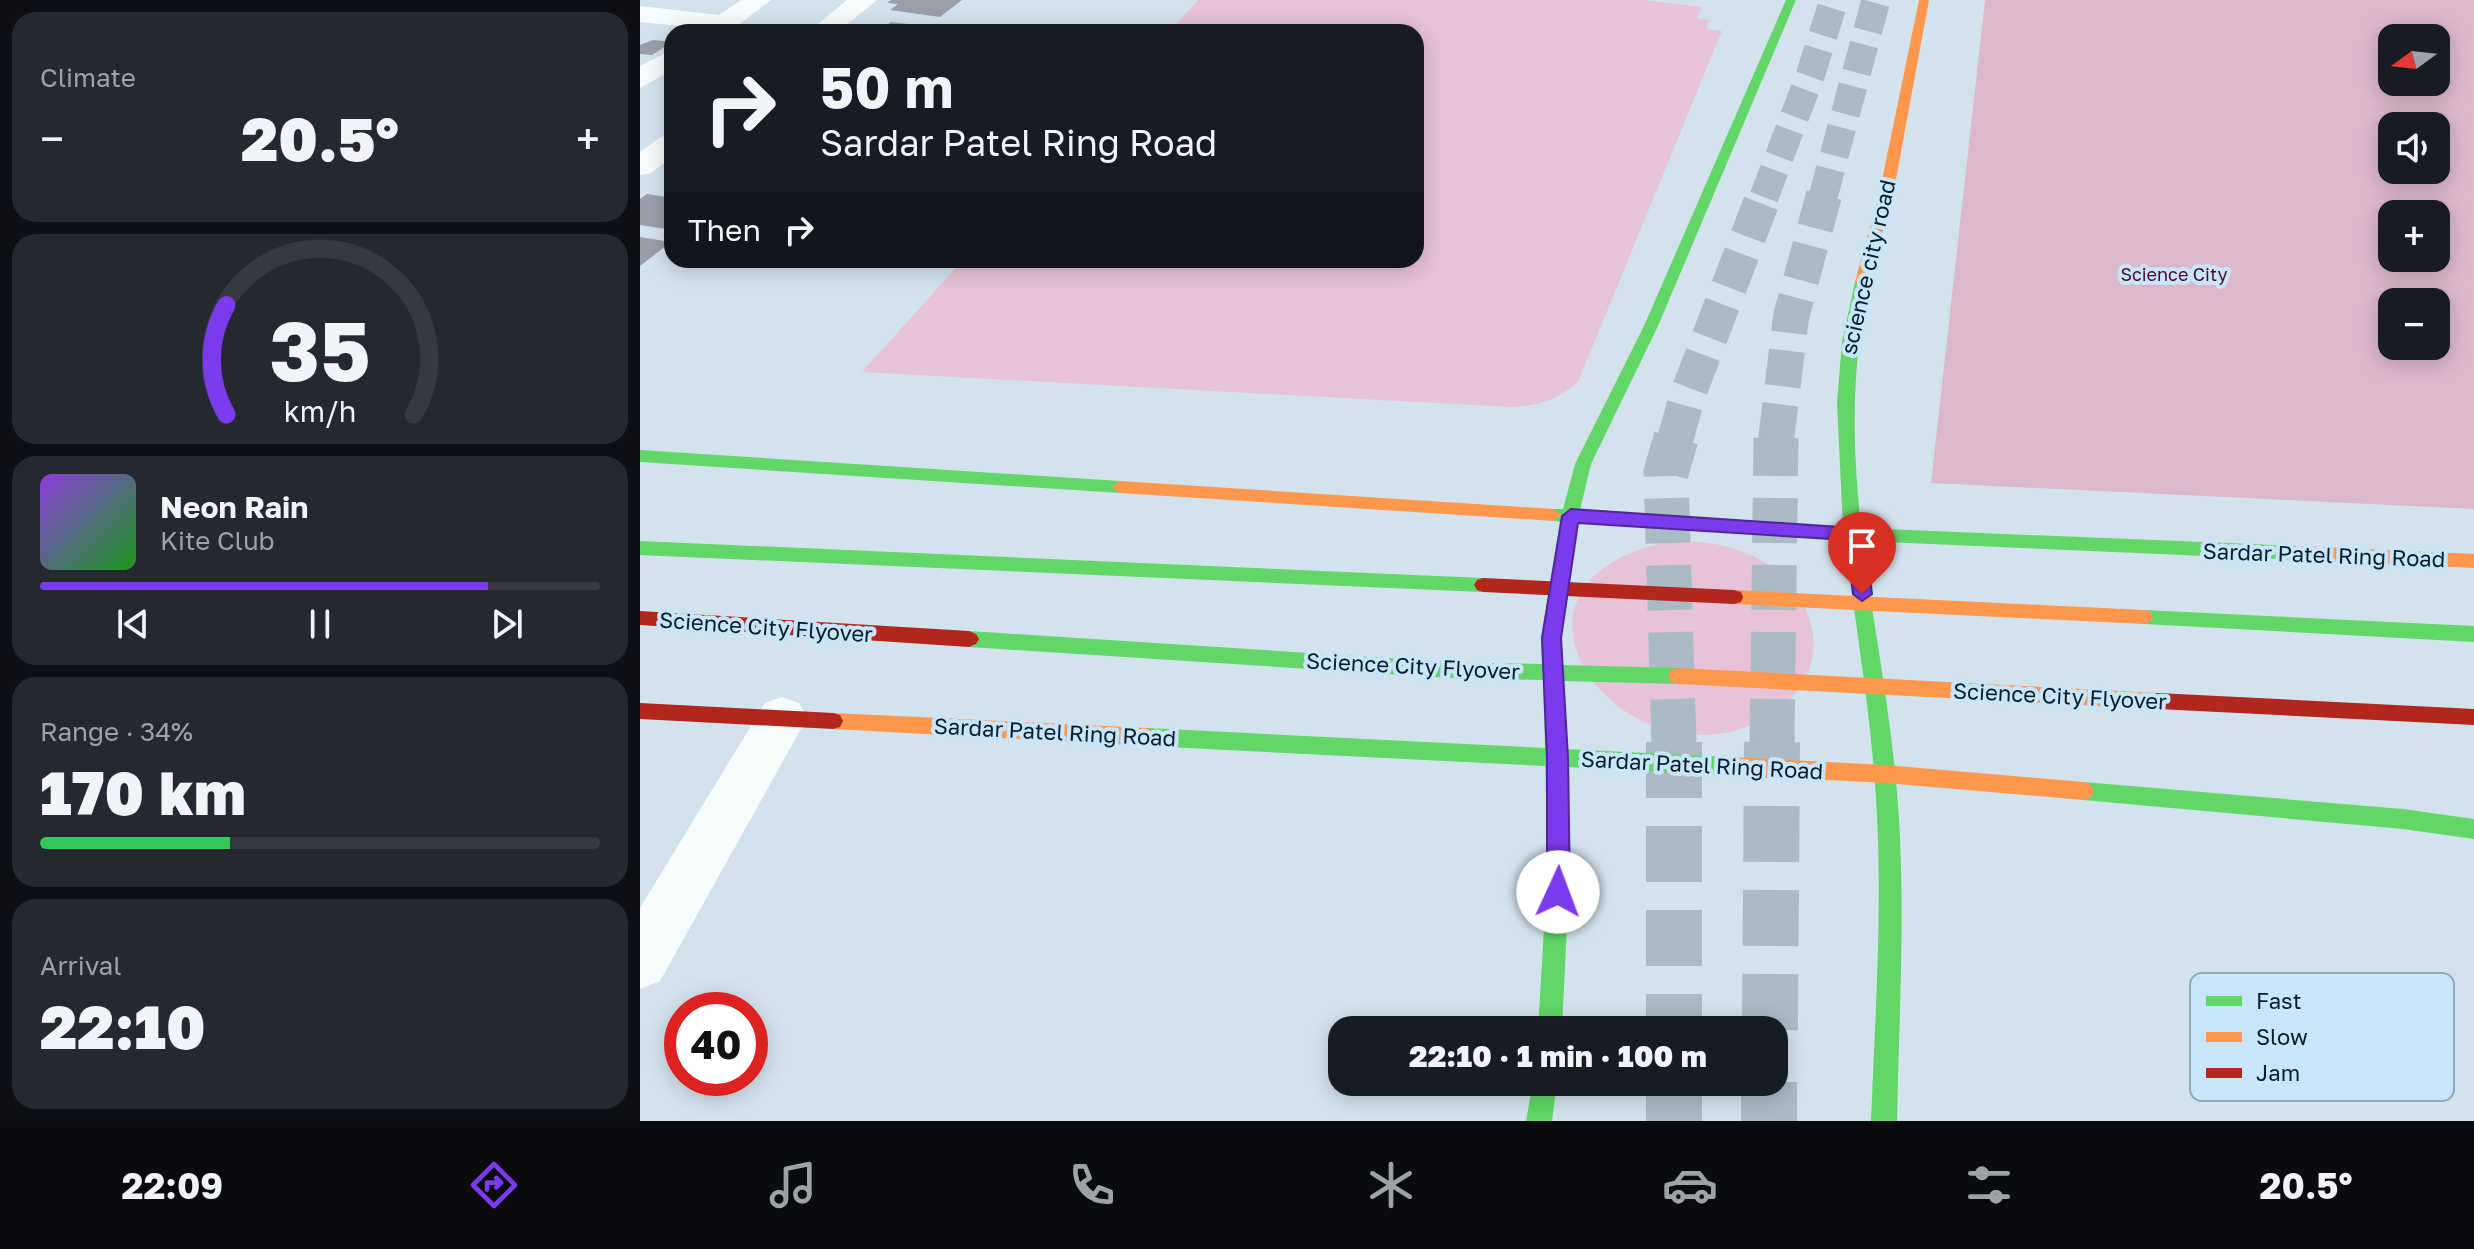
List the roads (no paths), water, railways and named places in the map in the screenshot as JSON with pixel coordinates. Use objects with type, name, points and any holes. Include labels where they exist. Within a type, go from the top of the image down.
[{"type":"main road","points":[[1551,1016],[1559,860],[1558,758],[1551,638],[1583,464],[1651,326],[1791,0]]},
{"type":"main road","name":"science city road","points":[[1884,1121],[1890,854],[1885,774],[1843,434],[1849,328],[1887,190],[1924,0]]},
{"type":"main road","name":"Sardar Patel Ring Road","points":[[640,456],[1855,534],[2474,561]]},
{"type":"main road","points":[[640,548],[1925,605],[2474,634]]},
{"type":"main road","name":"Science City Flyover","points":[[640,618],[1433,669],[1642,674],[2474,717]]},
{"type":"main road","name":"Sardar Patel Ring Road","points":[[640,711],[1885,774],[2403,819],[2474,829]]},
{"type":"main road","points":[[1539,1121],[1543,1096]]},
{"type":"street","points":[[723,24],[758,0]]},
{"type":"street","points":[[832,24],[864,0]]},
{"type":"street","points":[[640,14],[695,24]]},
{"type":"street","points":[[640,79],[664,63]]},
{"type":"street","points":[[640,166],[664,149]]},
{"type":"street","points":[[640,961],[782,718]]},
{"type":"tunnel","points":[[1764,197],[1810,76],[1834,0]]},
{"type":"tunnel","points":[[1823,197],[1876,0]]},
{"type":"tunnel","points":[[1675,440],[1688,394],[1764,195]]},
{"type":"tunnel","points":[[1776,440],[1791,317],[1824,195]]},
{"type":"tunnel","points":[[1674,744],[1666,473],[1676,438]]},
{"type":"tunnel","points":[[1772,744],[1776,438]]},
{"type":"tunnel","points":[[1770,1016],[1772,742]]},
{"type":"tunnel","points":[[1674,744],[1674,1016]]},
{"type":"tunnel","points":[[1674,1096],[1674,1121]]},
{"type":"tunnel","points":[[1769,1096],[1769,1121]]},
{"type":"park label","name":"Science City","points":[[2174,275]]}]
